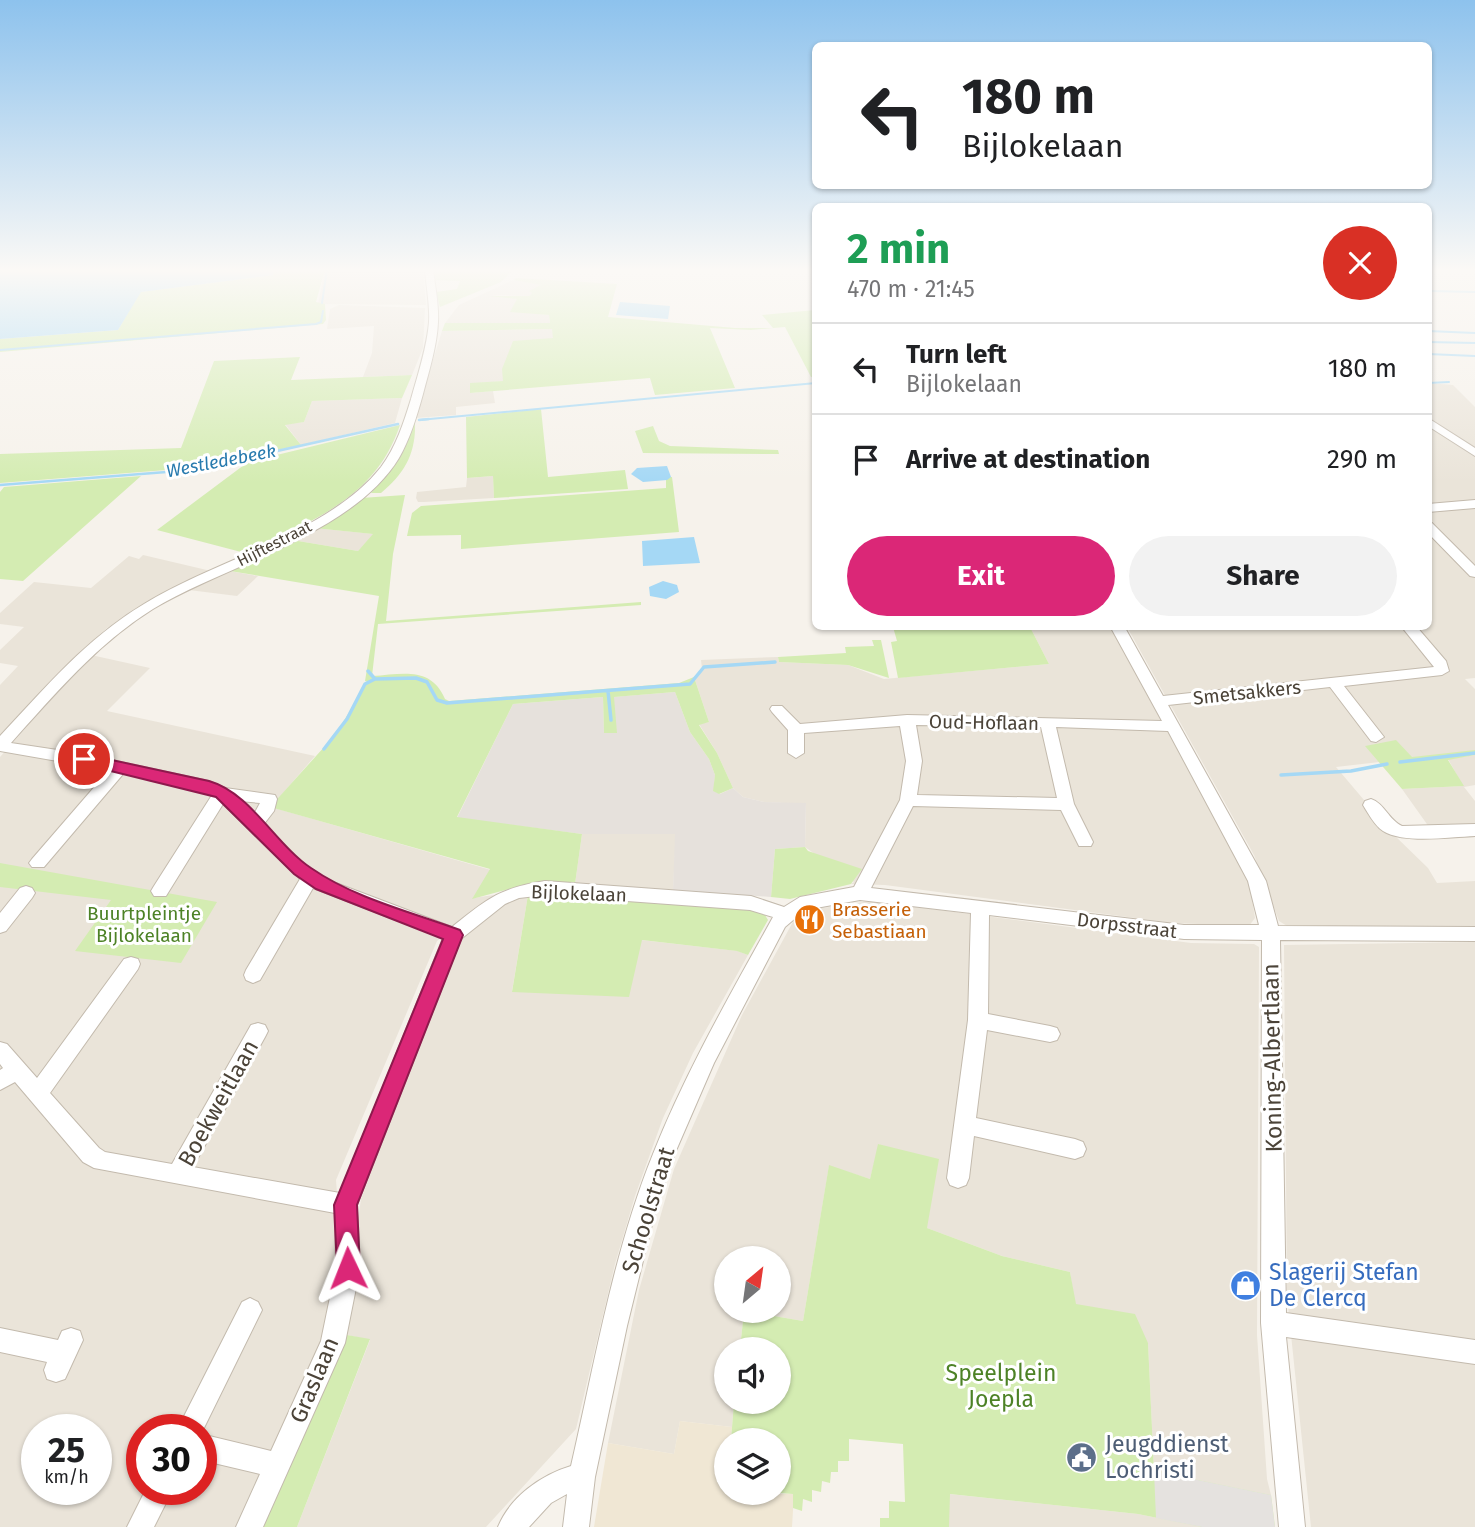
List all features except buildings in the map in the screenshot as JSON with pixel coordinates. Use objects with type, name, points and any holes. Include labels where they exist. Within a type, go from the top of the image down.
[{"type":"street","name":"Hijftestraat","points":[[0,746],[105,635],[151,605],[337,510],[384,470],[399,447],[431,340]]},
{"type":"street","points":[[1432,424],[1475,453]]},
{"type":"street","points":[[1432,509],[1475,504]]},
{"type":"street","points":[[1432,530],[1475,573]]},
{"type":"street","name":"Koning-Albertlaan","points":[[1119,630],[1257,881],[1271,934],[1273,1323],[1293,1527]]},
{"type":"street","name":"Smetsakkers","points":[[1159,701],[1443,671],[1441,664],[1411,630]]},
{"type":"street","points":[[1335,684],[1376,737]]},
{"type":"street","points":[[777,709],[796,729],[796,753]]},
{"type":"street","points":[[860,893],[908,800],[914,761],[907,720]]},
{"type":"street","name":"Oud-Hoflaan","points":[[796,729],[845,722],[907,720],[1172,726]]},
{"type":"street","points":[[1048,724],[1066,804],[1085,842]]},
{"type":"street","points":[[0,746],[120,768],[209,787],[222,793],[269,799],[266,811],[254,825]]},
{"type":"street","points":[[38,863],[120,768]]},
{"type":"street","points":[[222,793],[312,878],[454,935]]},
{"type":"street","points":[[160,891],[222,793]]},
{"type":"street","points":[[908,800],[1066,804]]},
{"type":"street","points":[[1371,805],[1387,826],[1400,832],[1475,830]]},
{"type":"street","points":[[253,975],[304,886],[312,878]]},
{"type":"street","name":"Bijlokelaan","points":[[454,935],[499,899],[517,892],[545,888],[751,903],[784,915]]},
{"type":"street","points":[[0,926],[26,893]]},
{"type":"street","name":"Dorpsstraat","points":[[784,915],[800,904],[860,893],[1184,932],[1475,933]]},
{"type":"street","points":[[958,1178],[967,1125],[978,1020],[980,907]]},
{"type":"street","name":"Schoolstraat","points":[[576,1527],[582,1477],[632,1258],[664,1153],[705,1060],[784,915]]},
{"type":"street","name":"Graslaan","points":[[249,1527],[333,1343],[348,1268],[345,1205],[454,935]]},
{"type":"street","points":[[38,1093],[131,964]]},
{"type":"street","points":[[978,1020],[1050,1034]]},
{"type":"street","name":"Boekweitlaan","points":[[178,1174],[258,1031]]},
{"type":"street","name":"Boekweitlaan","points":[[0,1050],[8,1075],[38,1093],[90,1155],[102,1161],[345,1205]]},
{"type":"street","points":[[967,1125],[1074,1149]]},
{"type":"street","points":[[198,1414],[250,1310]]},
{"type":"street","points":[[1273,1323],[1475,1352]]},
{"type":"street","points":[[0,1340],[64,1355]]},
{"type":"street","points":[[217,1451],[277,1465]]},
{"type":"street","points":[[511,1527],[550,1486],[567,1479],[582,1477]]},
{"type":"street","points":[[140,1527],[152,1505]]},
{"type":"shaded area","points":[[373,340],[423,340],[412,375],[363,377],[372,353]]},
{"type":"shaded area","points":[[439,340],[552,340],[504,381],[470,384],[471,393],[493,391],[495,403],[456,407],[456,415],[415,418]]},
{"type":"shaded area","points":[[1432,383],[1453,385],[1475,407],[1475,678],[1465,679],[1475,689],[1475,751],[1336,767],[1392,833],[1428,868],[1437,883],[1475,881],[1475,927],[1287,926],[1279,921],[1254,855],[1129,630],[1432,630]]},
{"type":"shaded area","points":[[402,398],[395,423],[301,445],[285,424],[304,422],[312,401]]},
{"type":"shaded area","points":[[493,476],[494,498],[418,502],[416,498],[417,492],[466,487],[467,478]]},
{"type":"shaded area","points":[[314,528],[374,534],[358,551],[292,540]]},
{"type":"shaded area","points":[[143,555],[211,571],[143,605],[107,628],[58,673],[0,736],[0,685],[18,666],[0,663],[0,650],[24,627],[0,624],[0,613],[34,582],[91,588],[129,556],[139,559]]},
{"type":"shaded area","points":[[230,571],[258,576],[237,596],[189,590]]},
{"type":"shaded area","points":[[1032,630],[1114,630],[1248,874],[1255,918],[1249,926],[1173,923],[885,885],[851,884],[854,882],[805,847],[806,804],[764,802],[743,797],[733,788],[717,753],[699,724],[709,722],[694,677],[702,669],[701,660],[778,657],[779,662],[848,665],[884,679],[1049,664]]},
{"type":"shaded area","points":[[91,655],[150,668],[107,711],[315,756],[271,807],[491,870],[473,898],[494,895],[437,941],[336,1180],[341,1250],[323,1338],[236,1527],[0,1527],[0,757]]},
{"type":"shaded area","points":[[675,692],[690,732],[709,759],[715,775],[714,791],[720,794],[733,788],[743,797],[764,802],[806,803],[805,847],[775,849],[771,897],[673,890],[675,834],[582,834],[457,818],[513,704],[603,697],[604,733],[616,733],[613,697]]},
{"type":"shaded area","points":[[1475,755],[1475,785],[1464,787],[1475,801],[1475,825],[1429,827],[1402,789],[1463,786],[1448,759]]},
{"type":"shaded area","points":[[582,834],[676,834],[673,890],[575,884]]},
{"type":"shaded area","points":[[528,895],[512,991],[641,940],[738,951],[748,955],[693,1053],[663,1118],[635,1196],[615,1264],[576,1429],[486,1527],[297,1527],[370,1340],[347,1335],[360,1262],[358,1220],[361,1199],[454,952],[463,936],[506,903]]},
{"type":"shaded area","points":[[870,901],[1191,943],[1254,944],[1259,947],[1257,1335],[1267,1479],[1271,1495],[1154,1471],[1148,1343],[1075,1304],[1070,1272],[1002,1256],[927,1228],[879,1144],[870,1179],[829,1166],[803,1321],[791,1319],[791,1246],[714,1246],[714,1323],[743,1323],[741,1337],[714,1337],[714,1414],[733,1414],[732,1427],[680,1421],[674,1454],[608,1443],[639,1290],[674,1169],[742,1015],[794,920],[815,909]]},
{"type":"shaded area","points":[[1475,942],[1475,1527],[1311,1527],[1287,1296],[1284,945]]},
{"type":"shaded area","points":[[680,1421],[732,1427],[714,1428],[714,1505],[791,1505],[791,1494],[794,1494],[792,1527],[594,1527],[608,1443],[674,1454]]},
{"type":"shaded area","points":[[1154,1471],[1271,1495],[1275,1527],[1202,1527],[1156,1518]]},
{"type":"shaded area","points":[[949,1494],[1138,1514],[1202,1527],[949,1527]]},
{"type":"green space","points":[[0,340],[135,340],[0,352]]},
{"type":"green space","points":[[715,340],[735,388],[655,395],[650,378],[470,393],[470,383],[503,381],[502,369],[513,341]]},
{"type":"green space","points":[[792,340],[812,340],[811,377]]},
{"type":"green space","points":[[300,357],[291,380],[412,375],[402,398],[312,401],[304,422],[285,425],[301,445],[192,468],[0,483],[0,454],[181,448],[214,361]]},
{"type":"green space","points":[[541,409],[548,477],[625,470],[628,489],[494,498],[493,476],[467,478],[466,417]]},
{"type":"green space","points":[[412,423],[415,423],[415,434],[411,454],[402,471],[381,493],[371,493],[398,460]]},
{"type":"green space","points":[[400,425],[389,451],[357,490],[316,518],[245,553],[157,530],[248,462]]},
{"type":"green space","points":[[653,426],[659,441],[670,446],[778,450],[779,454],[643,453],[635,431]]},
{"type":"green space","points":[[141,476],[23,581],[0,579],[0,492],[4,487]]},
{"type":"green space","points":[[666,477],[672,477],[679,532],[461,549],[461,535],[407,536],[412,513],[421,506],[666,488]]},
{"type":"green space","points":[[405,495],[393,554],[386,621],[641,602],[641,605],[378,624],[372,676],[415,674],[432,681],[449,701],[679,683],[694,677],[709,722],[699,725],[717,753],[733,788],[719,794],[713,791],[715,775],[709,759],[690,732],[675,692],[614,697],[617,733],[604,733],[603,697],[513,704],[457,817],[582,834],[575,884],[527,884],[472,899],[490,869],[270,807],[335,735],[368,682],[365,681],[379,596],[230,571],[292,540],[358,551],[373,534],[314,528],[361,498]]},
{"type":"green space","points":[[894,630],[1032,630],[1049,664],[898,678],[891,642],[897,641]]},
{"type":"green space","points":[[872,640],[881,640],[889,678],[848,665],[779,662],[778,657],[846,653],[845,647],[874,646]]},
{"type":"green space","points":[[1396,740],[1412,757],[1475,750],[1475,755],[1448,760],[1464,786],[1402,789],[1365,746]]},
{"type":"green space","points":[[805,847],[808,851],[862,869],[851,884],[790,899],[771,897],[775,849]]},
{"type":"green space","name":"Buurtpleintje Bijlokelaan","points":[[0,863],[217,902],[181,963],[75,951],[111,900],[0,887]]},
{"type":"green space","points":[[549,893],[754,909],[768,920],[748,955],[737,951],[642,940],[629,997],[512,992],[528,895]]},
{"type":"green space","name":"Speelplein Joepla","points":[[878,1144],[939,1159],[927,1228],[1002,1256],[1070,1272],[1076,1304],[1135,1314],[1148,1343],[1154,1471],[1271,1495],[1275,1527],[1202,1527],[1138,1514],[950,1494],[949,1527],[880,1527],[880,1518],[889,1518],[889,1501],[905,1502],[903,1444],[849,1439],[849,1461],[838,1461],[838,1472],[831,1472],[830,1483],[822,1481],[821,1492],[812,1490],[812,1502],[803,1499],[802,1511],[793,1508],[791,1428],[732,1428],[733,1414],[791,1414],[791,1337],[741,1337],[743,1323],[791,1323],[791,1319],[803,1321],[829,1165],[870,1179]]},
{"type":"green space","points":[[347,1335],[370,1339],[297,1527],[262,1527]]},
{"type":"water","points":[[667,466],[671,477],[667,480],[643,482],[631,474],[637,468]]},
{"type":"water","points":[[694,537],[700,563],[643,566],[642,541]]},
{"type":"water","points":[[663,581],[677,585],[679,592],[666,599],[650,596],[649,587]]},
{"type":"waterway","points":[[0,350],[118,340]]},
{"type":"waterway","points":[[1432,342],[1475,343]]},
{"type":"waterway","name":"Westledebeek","points":[[1432,354],[1475,356]]},
{"type":"waterway","points":[[1432,383],[1449,382]]},
{"type":"waterway","name":"Westledebeek","points":[[429,419],[419,420],[812,383]]},
{"type":"waterway","name":"Westledebeek","points":[[0,485],[192,470],[398,424]]},
{"type":"waterway","points":[[375,679],[416,678],[427,682],[437,700],[447,703],[690,684],[704,667],[775,662]]},
{"type":"waterway","points":[[368,671],[375,679]]},
{"type":"waterway","points":[[324,749],[347,719],[365,684],[375,679]]},
{"type":"waterway","points":[[608,691],[611,720]]},
{"type":"waterway","points":[[1400,762],[1475,753]]},
{"type":"waterway","points":[[1281,775],[1351,771],[1387,764]]},
{"type":"place","name":"Brasserie Sebastiaan","points":[[809,920]]},
{"type":"place","name":"Slagerij Stefan De Clercq","points":[[1246,1285]]},
{"type":"place","name":"Jeugddienst Lochristi","points":[[1082,1457]]},
{"type":"route","points":[[84,759],[209,787],[222,793],[300,870],[322,885],[454,935],[345,1205],[348,1268]]}]
